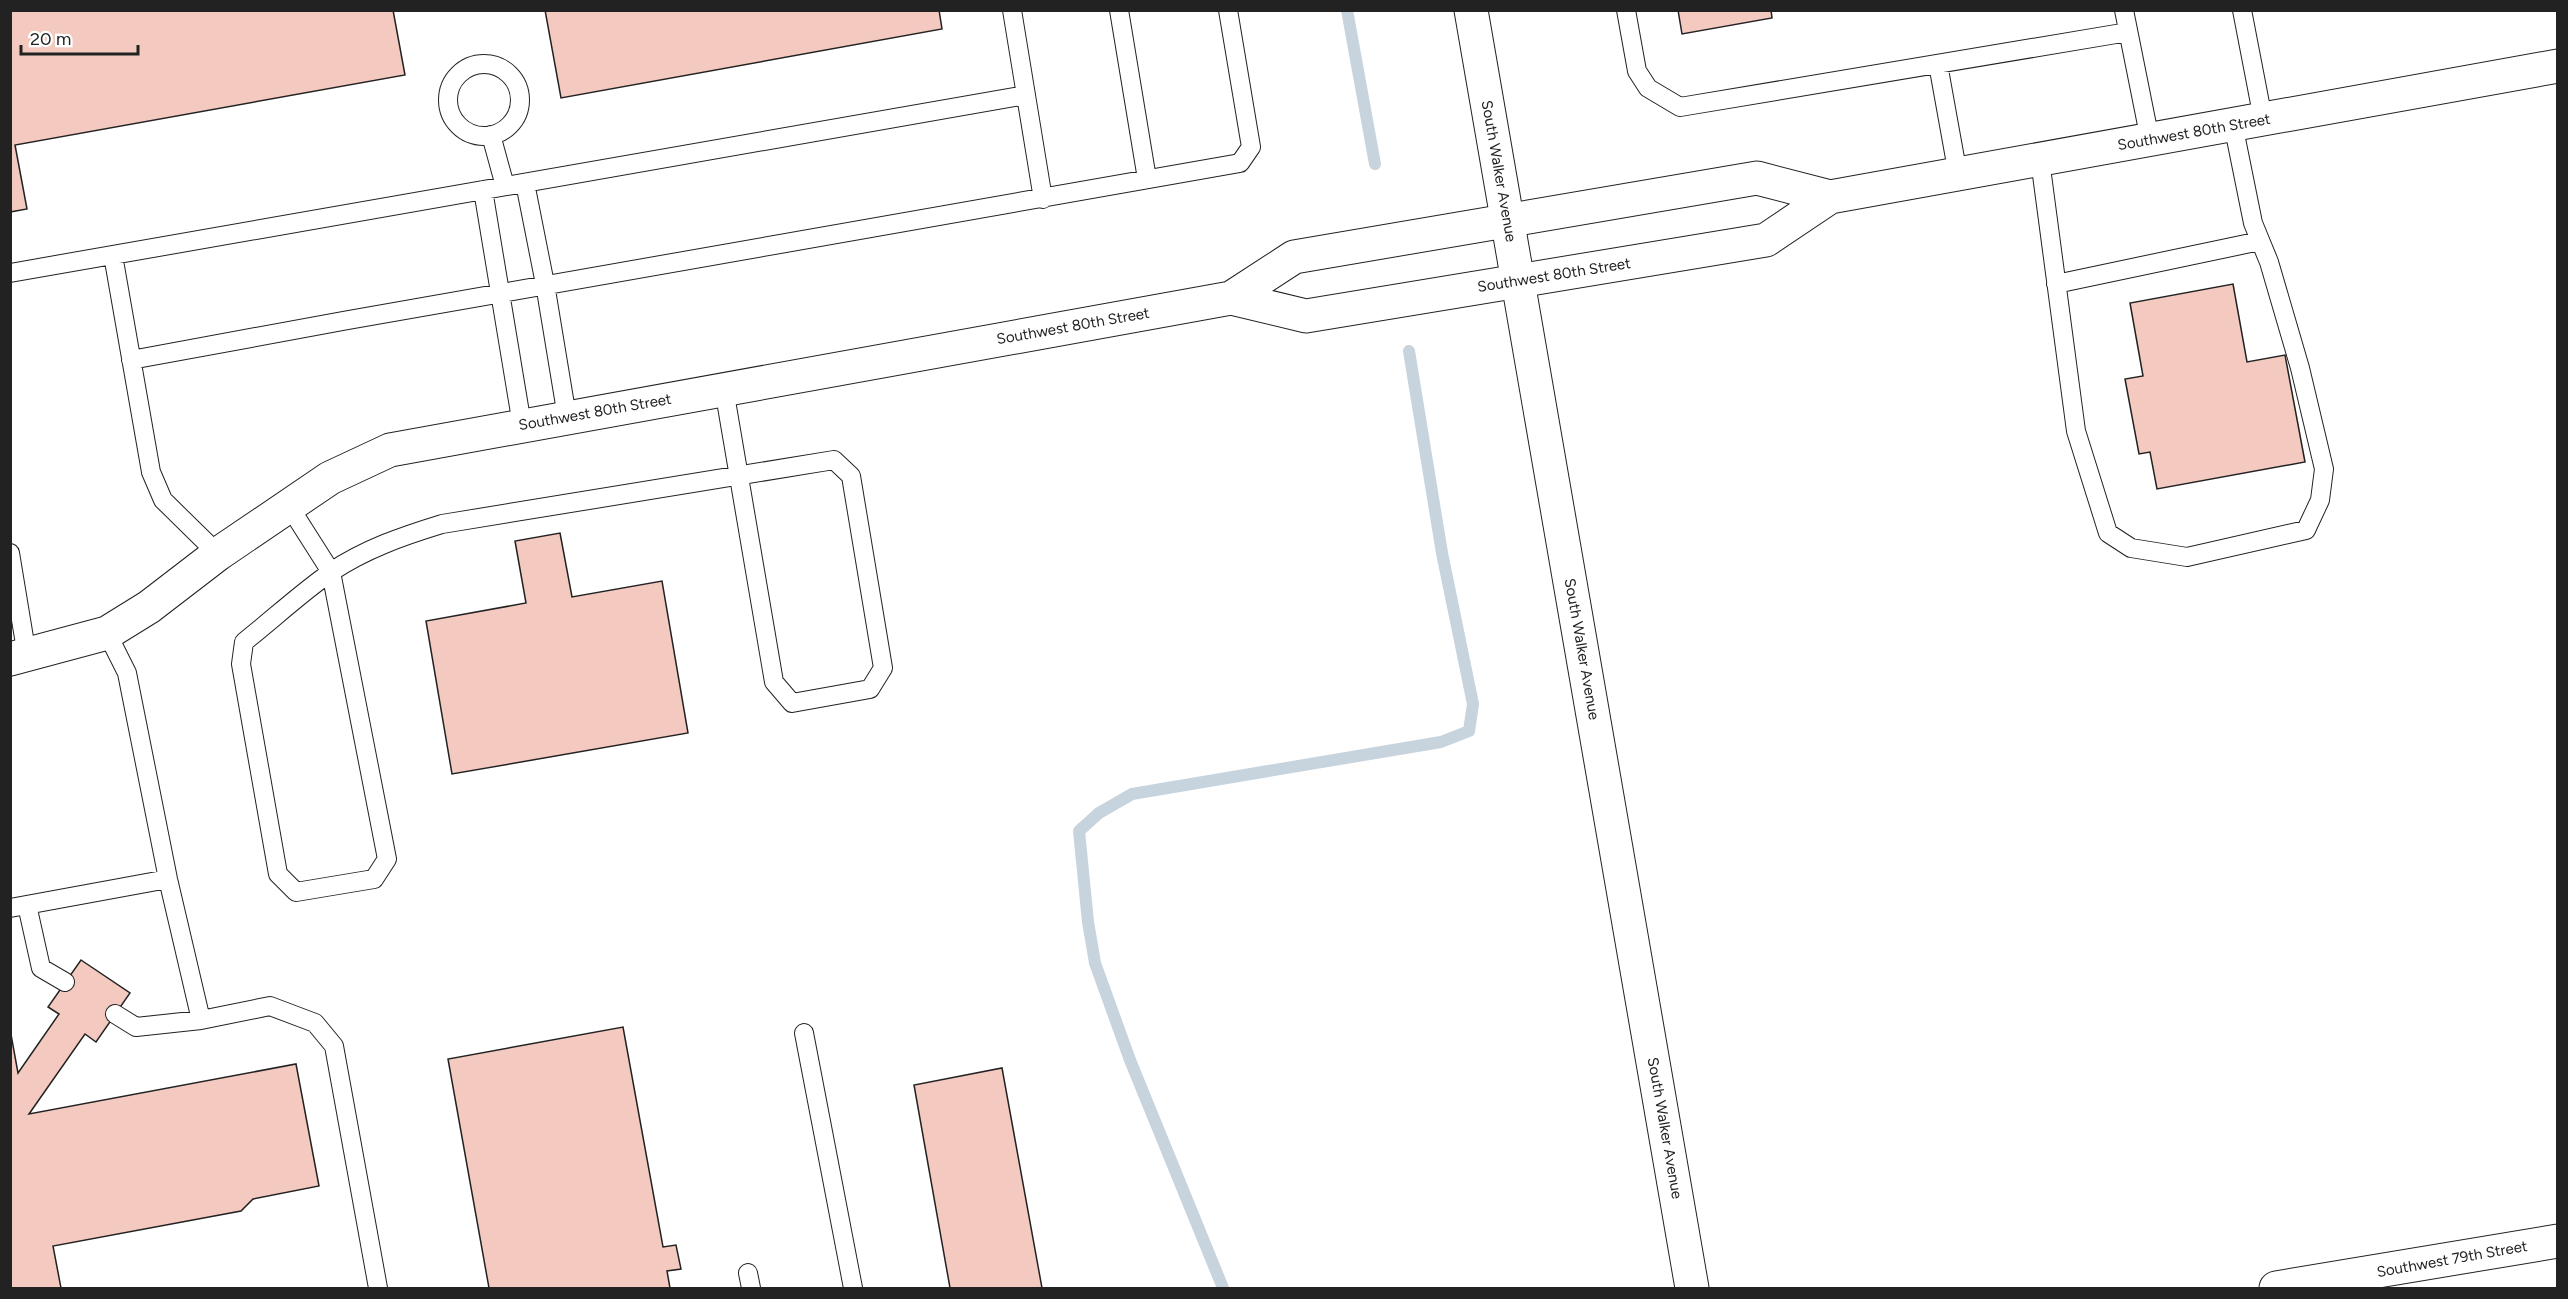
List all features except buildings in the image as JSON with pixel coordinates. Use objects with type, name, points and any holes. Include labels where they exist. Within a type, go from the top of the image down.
[{"type":"street","name":"South Walker Avenue","points":[[1471,10],[1692,1288]]},
{"type":"street","name":"Southwest 80th Street","points":[[19,658],[107,633],[149,607],[218,554],[330,478],[390,450],[1231,298],[1294,257],[1757,178],[1830,196],[1958,175],[2558,66]]},
{"type":"street","name":"Southwest 80th Street","points":[[1231,298],[1306,316],[1766,240],[1830,196]]},
{"type":"street","name":"Southwest 79th Street","points":[[2276,1288],[2558,1241]]},
{"type":"lane","points":[[1012,10],[1043,199]]},
{"type":"lane","points":[[1119,10],[1147,179]]},
{"type":"lane","points":[[131,360],[500,291],[1043,199],[1240,163],[1251,147],[1228,10]]},
{"type":"lane","points":[[1626,10],[1637,70],[1648,88],[1680,107],[2128,32]]},
{"type":"lane","points":[[2124,10],[2150,140]]},
{"type":"lane","points":[[2040,160],[2076,431],[2108,533],[2131,548],[2187,557],[2306,530],[2320,500],[2324,470],[2303,379],[2269,262],[2253,223],[2242,10]]},
{"type":"lane","points":[[1938,64],[1958,175]]},
{"type":"lane","points":[[10,273],[1026,95]]},
{"type":"lane","points":[[491,135],[505,186]]},
{"type":"lane","points":[[525,183],[545,284],[567,417]]},
{"type":"lane","points":[[483,190],[522,425]]},
{"type":"lane","points":[[2056,284],[2260,241]]},
{"type":"lane","points":[[113,255],[151,472],[163,500],[218,554]]},
{"type":"lane","points":[[289,506],[331,572],[387,859],[374,879],[296,892],[278,874],[241,664],[244,642],[331,572],[365,552],[406,535],[442,524],[738,475],[834,460],[851,477],[883,668],[870,689],[792,703],[774,682],[738,475],[724,389]]},
{"type":"lane","points":[[10,553],[19,658]]},
{"type":"lane","points":[[107,633],[127,673],[168,879],[201,1020]]},
{"type":"lane","points":[[65,982],[41,968],[19,906],[168,879]]},
{"type":"lane","points":[[115,1014],[136,1027],[201,1020],[270,1006],[315,1023],[334,1046],[378,1288]]},
{"type":"lane","points":[[804,1033],[853,1288]]},
{"type":"waterway","points":[[1347,10],[1375,164]]},
{"type":"waterway","points":[[1223,1288],[1130,1060],[1095,963],[1088,922],[1079,831],[1099,813],[1132,794],[1441,742],[1469,731],[1473,704],[1442,553],[1409,351]]}]
